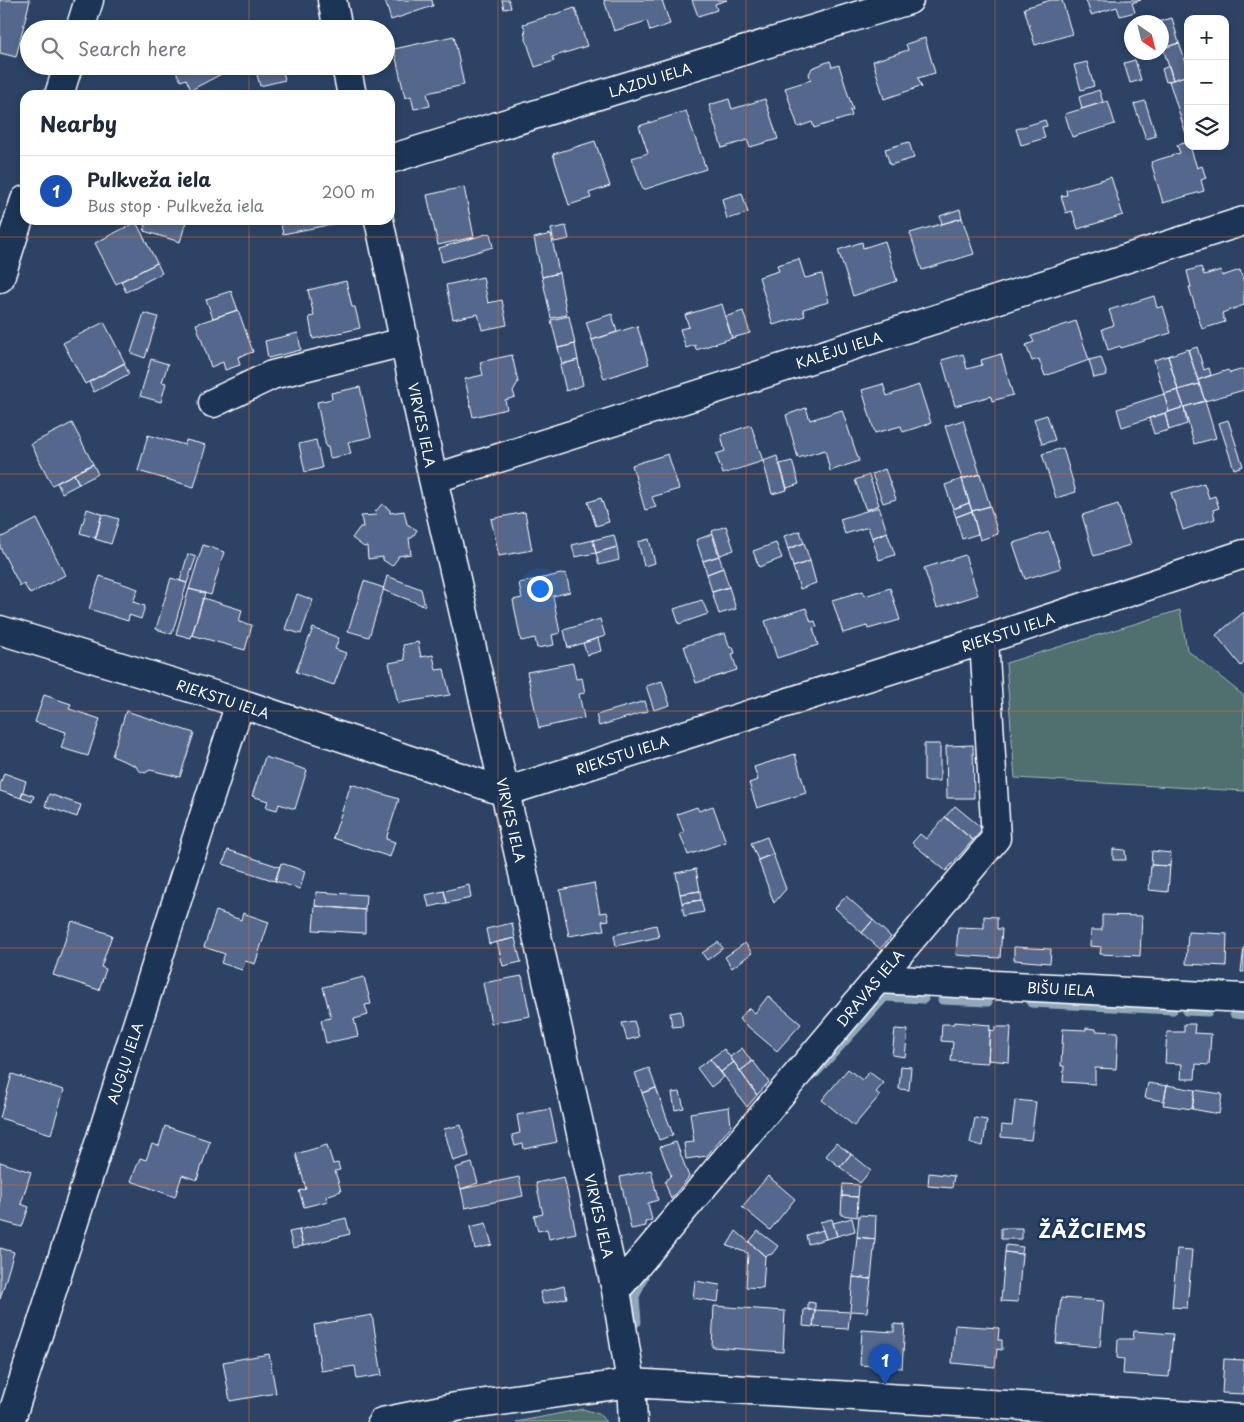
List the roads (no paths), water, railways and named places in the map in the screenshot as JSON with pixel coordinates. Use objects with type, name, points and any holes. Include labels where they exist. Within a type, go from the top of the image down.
[{"type":"street","points":[[83,20],[89,0]]},
{"type":"street","points":[[332,0],[336,20]]},
{"type":"street","name":"LAZDU IELA","points":[[395,157],[909,0]]},
{"type":"street","points":[[61,90],[65,75]]},
{"type":"street","points":[[348,75],[351,90]]},
{"type":"street","points":[[0,278],[20,216]]},
{"type":"street","name":"KALĒJU IELA","points":[[433,479],[1244,221]]},
{"type":"street","name":"VIRVES IELA","points":[[380,225],[433,479],[616,1290],[631,1383],[633,1422]]},
{"type":"street","points":[[213,403],[272,375],[404,342]]},
{"type":"street","name":"RIEKSTU IELA","points":[[0,630],[240,704],[505,792],[984,640],[1244,554]]},
{"type":"street","name":"DRAVAS IELA","points":[[616,1290],[996,838],[984,640]]},
{"type":"street","name":"AUGĻU IELA","points":[[10,1422],[240,704]]},
{"type":"street","name":"BIŠU IELA","points":[[878,979],[1244,998]]},
{"type":"street","points":[[382,1422],[456,1407],[631,1383],[1244,1419]]},
{"type":"waterway","points":[[816,1073],[885,997],[924,999]]},
{"type":"waterway","points":[[942,1000],[988,1002]]},
{"type":"waterway","points":[[1031,1003],[1173,1010]]},
{"type":"waterway","points":[[1186,1011],[1208,1012]]},
{"type":"waterway","points":[[1234,1014],[1244,1015]]},
{"type":"waterway","points":[[637,1322],[635,1297],[645,1274]]},
{"type":"place","name":"Pulkveža iela","points":[[885,1385]]},
{"type":"district","name":"ŽĀŽCIEMS","points":[[1093,1230]]}]
